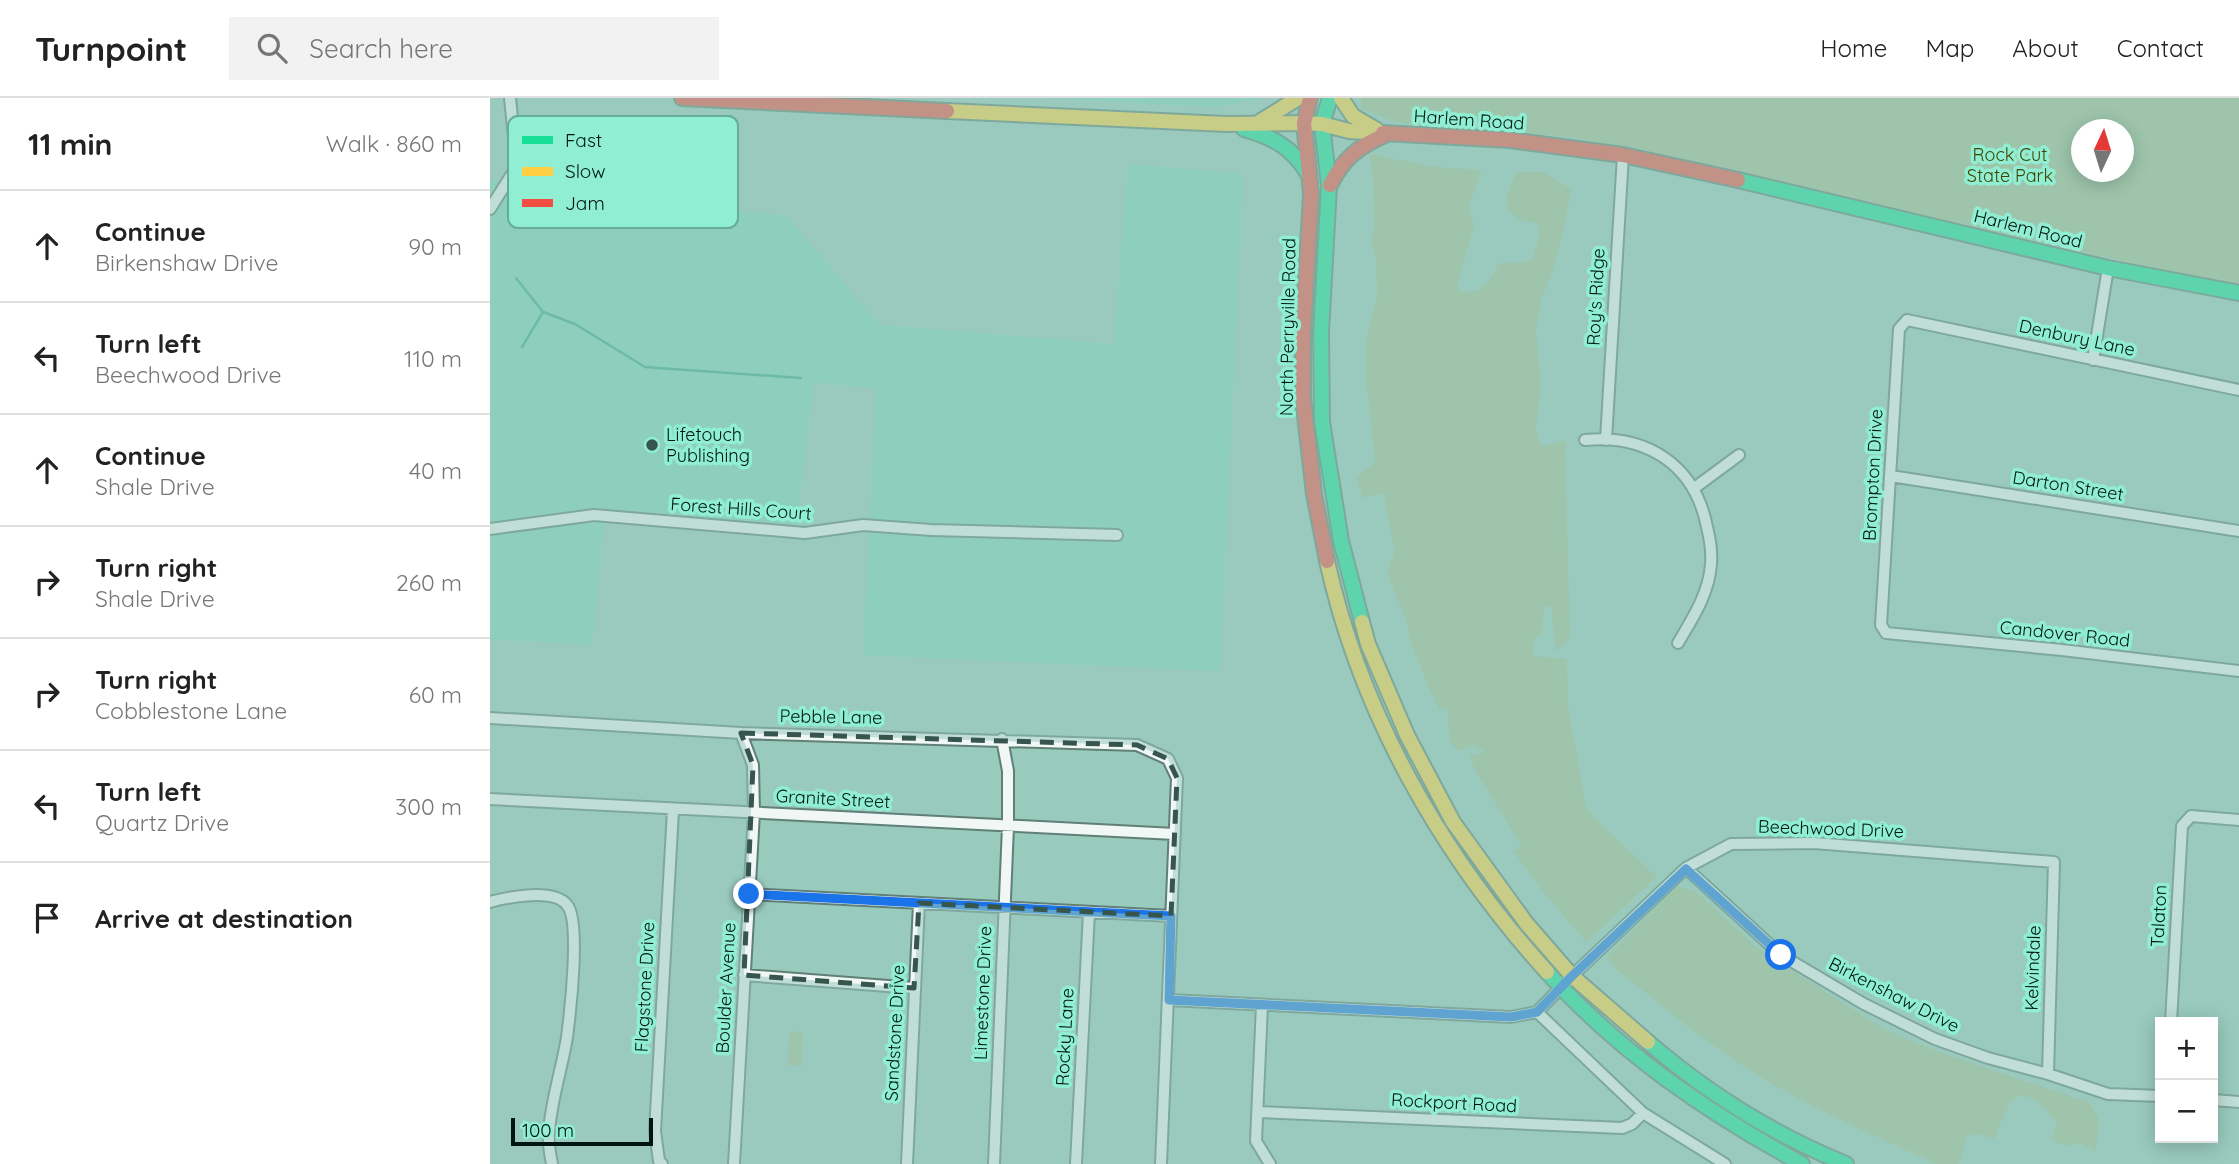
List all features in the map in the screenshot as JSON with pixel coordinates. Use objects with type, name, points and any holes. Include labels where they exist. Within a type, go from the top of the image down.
[{"type":"main road","name":"Harlem Road","points":[[682,98],[1226,124],[1322,124],[1349,131],[1510,141],[1623,155],[1814,197],[2108,268],[2239,293]]},
{"type":"main road","points":[[1226,124],[1258,123],[1298,98]]},
{"type":"main road","name":"North Perryville Road","points":[[1310,98],[1304,123],[1311,186],[1304,330],[1304,417],[1318,524],[1330,577],[1346,632],[1379,718],[1407,778],[1466,874],[1560,988],[1606,1031],[1706,1109],[1802,1164]]},
{"type":"main road","name":"North Perryville Road","points":[[1330,98],[1322,124],[1329,186],[1321,333],[1322,422],[1341,541],[1368,644],[1407,736],[1453,822],[1526,923],[1572,976],[1665,1058],[1744,1112],[1846,1164]]},
{"type":"main road","points":[[1341,98],[1353,116],[1369,127],[1388,134]]},
{"type":"main road","points":[[1226,124],[1282,142],[1303,164],[1311,186]]},
{"type":"main road","points":[[1329,186],[1338,167],[1352,152],[1388,134]]},
{"type":"street","points":[[510,98],[512,116]]},
{"type":"street","name":"Roy's Ridge","points":[[1606,440],[1623,155]]},
{"type":"street","points":[[490,209],[508,180]]},
{"type":"street","points":[[2093,360],[2108,268]]},
{"type":"street","name":"Denbury Lane","points":[[1908,320],[2239,390]]},
{"type":"street","name":"Brompton Drive","points":[[1886,633],[1881,625],[1899,329],[1908,320]]},
{"type":"street","points":[[1585,440],[1639,445],[1662,455],[1681,470],[1703,507],[1712,564],[1700,605],[1678,643]]},
{"type":"street","points":[[1693,489],[1739,455]]},
{"type":"street","name":"Darton Street","points":[[1891,476],[2239,530]]},
{"type":"street","name":"Forest Hills Court","points":[[490,529],[594,515],[806,533],[863,525],[931,530],[1117,535]]},
{"type":"street","name":"Candover Road","points":[[1886,633],[2239,671]]},
{"type":"street","name":"Pebble Lane","points":[[490,718],[741,733],[1137,745],[1168,759],[1177,778],[1175,834]]},
{"type":"street","name":"Boulder Avenue","points":[[734,1164],[754,813],[754,765],[741,733]]},
{"type":"street","name":"Limestone Drive","points":[[994,1164],[1008,826],[1008,771],[1002,739]]},
{"type":"street","name":"Granite Street","points":[[490,799],[1175,834]]},
{"type":"street","name":"Flagstone Drive","points":[[662,1164],[659,1161],[654,1131],[673,810]]},
{"type":"street","name":"Talaton","points":[[2171,1017],[2182,826],[2190,816],[2239,821]]},
{"type":"street","points":[[1161,1164],[1175,834]]},
{"type":"street","name":"Beechwood Drive","points":[[1537,1012],[1686,869],[1731,844],[1814,842],[2054,862]]},
{"type":"street","name":"Kelvindale","points":[[2048,1074],[2054,862]]},
{"type":"street","name":"Birkenshaw Drive","points":[[1686,869],[1781,955],[1864,1004],[1935,1039],[1987,1058],[2108,1094],[2155,1096]]},
{"type":"street","points":[[749,894],[1171,916]]},
{"type":"street","points":[[490,902],[515,895],[554,897],[567,904],[574,918],[567,1036],[549,1133],[552,1164]]},
{"type":"street","name":"Sandstone Drive","points":[[907,1164],[919,903]]},
{"type":"street","name":"Rocky Lane","points":[[1076,1164],[1089,912]]},
{"type":"street","points":[[744,975],[914,988]]},
{"type":"street","points":[[1169,1000],[1511,1017],[1537,1012],[1643,1112],[1725,1164]]},
{"type":"street","points":[[1262,1005],[1256,1141],[1270,1164]]},
{"type":"street","points":[[2218,1100],[2239,1102]]},
{"type":"street","name":"Rockport Road","points":[[1258,1111],[1622,1128],[1632,1124],[1643,1112]]},
{"type":"highlighted area","points":[[741,733],[1137,745],[1168,759],[1177,778],[1171,916],[919,903],[914,988],[744,975],[753,765]]},
{"type":"shaded area","points":[[1038,98],[1263,98],[1218,107]]},
{"type":"shaded area","points":[[1128,164],[1243,174],[1220,671],[863,655],[876,389],[814,382],[796,527],[605,512],[592,645],[490,639],[490,177],[508,189],[508,228],[738,228],[738,211],[786,215],[880,325],[1114,344]]},
{"type":"green space","name":"Rock Cut State Park","points":[[1361,98],[2239,98],[2239,287],[1577,138],[1396,122],[1361,109]]},
{"type":"green space","points":[[1369,154],[1437,167],[1482,170],[1469,206],[1474,226],[1458,282],[1459,292],[1479,289],[1492,276],[1499,263],[1518,263],[1532,259],[1539,237],[1538,224],[1520,220],[1508,211],[1507,194],[1517,172],[1544,172],[1571,189],[1566,220],[1552,273],[1542,297],[1536,330],[1541,384],[1536,429],[1541,446],[1565,441],[1570,637],[1556,653],[1551,606],[1544,607],[1542,633],[1534,639],[1533,656],[1567,659],[1568,705],[1586,807],[1657,877],[1586,942],[1544,893],[1513,851],[1522,847],[1469,756],[1485,751],[1473,745],[1459,751],[1450,742],[1447,709],[1439,709],[1427,684],[1410,640],[1406,620],[1388,577],[1389,565],[1395,551],[1385,493],[1363,498],[1356,477],[1375,462],[1366,378],[1366,341],[1377,295],[1376,260],[1371,241],[1374,231],[1373,179]]},
{"type":"green space","points":[[1679,887],[1694,890],[1760,950],[1886,1030],[1934,1050],[2089,1102],[2099,1119],[2096,1151],[2079,1143],[2065,1146],[2050,1140],[2057,1124],[2042,1106],[2022,1096],[2015,1098],[2010,1104],[1994,1139],[1979,1134],[1967,1136],[1959,1164],[1936,1164],[1826,1113],[1767,1081],[1700,1036],[1616,969],[1607,957]]},
{"type":"green space","points":[[789,1031],[803,1032],[802,1066],[788,1065]]},
{"type":"waterway","points":[[516,278],[543,312],[575,324],[645,367],[801,378]]},
{"type":"waterway","points":[[522,347],[543,312]]},
{"type":"traffic: fast","points":[[1330,98],[1322,124],[1329,186],[1321,333],[1322,422],[1341,541],[1362,622]]},
{"type":"traffic: fast","points":[[1244,129],[1264,136],[1289,150],[1308,174]]},
{"type":"traffic: fast","points":[[1738,180],[2108,268],[2239,293]]},
{"type":"traffic: fast","points":[[1547,972],[1604,1029],[1666,1079],[1732,1123],[1802,1164]]},
{"type":"traffic: fast","points":[[1648,1042],[1693,1078],[1742,1111],[1793,1140],[1846,1164]]},
{"type":"traffic: slow","points":[[1261,121],[1298,98]]},
{"type":"traffic: slow","points":[[1341,98],[1353,116],[1377,130]]},
{"type":"traffic: slow","points":[[947,111],[1226,124],[1304,123],[1322,124],[1349,131],[1383,133]]},
{"type":"traffic: slow","points":[[1327,561],[1361,674],[1410,781],[1473,880],[1547,972]]},
{"type":"traffic: slow","points":[[1362,622],[1368,644],[1407,735],[1453,822],[1526,923],[1572,976],[1648,1042]]},
{"type":"traffic: jam","points":[[682,98],[947,111]]},
{"type":"traffic: jam","points":[[1310,98],[1304,123],[1311,194],[1303,334],[1303,398],[1314,494],[1327,561]]},
{"type":"traffic: jam","points":[[1383,133],[1510,140],[1623,155],[1738,180]]},
{"type":"traffic: jam","points":[[1330,185],[1353,154],[1385,135]]},
{"type":"place","name":"Lifetouch Publishing","points":[[652,445]]},
{"type":"route","points":[[749,894],[1171,916],[1169,1000],[1511,1017],[1537,1012],[1686,869],[1781,955]]}]
